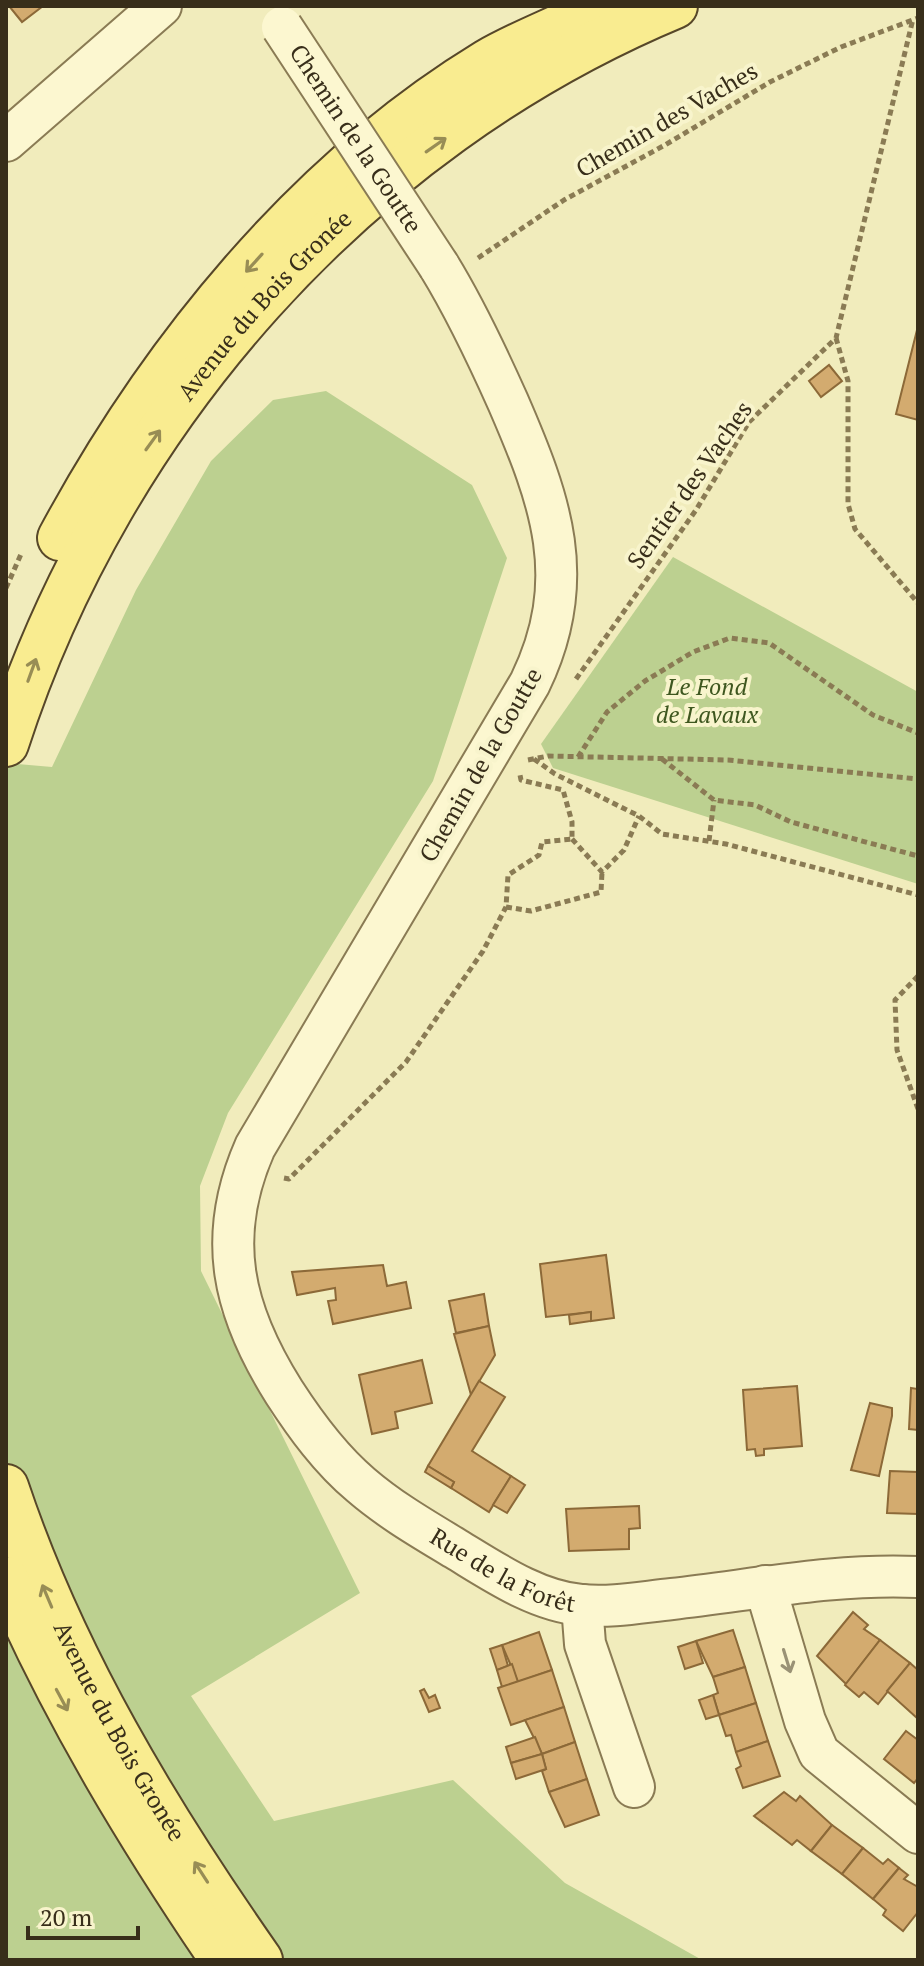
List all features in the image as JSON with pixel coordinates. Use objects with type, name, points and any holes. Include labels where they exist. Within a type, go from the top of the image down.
[{"type":"main road","points":[[488,62],[542,17],[562,6]]},
{"type":"main road","name":"Avenue du Bois Gronée","points":[[6,654],[51,554],[93,478],[186,343],[306,205],[407,119],[488,62],[602,6]]},
{"type":"main road","name":"Avenue du Bois Gronée","points":[[6,744],[35,660],[92,541],[140,458],[208,364],[252,312],[343,220],[420,156],[507,94],[566,59],[675,6]]},
{"type":"main road","name":"Avenue du Bois Gronée","points":[[6,1487],[46,1594],[86,1680],[152,1797],[260,1960]]},
{"type":"main road","name":"Avenue du Bois Gronée","points":[[6,1579],[60,1698],[110,1786],[223,1960]]},
{"type":"street","points":[[6,141],[161,6]]},
{"type":"street","name":"Chemin de la Goutte","points":[[235,1266],[234,1218],[244,1173],[255,1147],[530,683],[550,631],[558,570],[550,512],[537,472],[485,351],[443,272],[275,16]]},
{"type":"street","name":"Rue de la Forêt","points":[[235,1266],[240,1304],[258,1349],[295,1409],[336,1462],[395,1511],[485,1566],[558,1601],[611,1606],[765,1586],[918,1577]]},
{"type":"street","points":[[765,1586],[805,1721],[819,1753],[918,1833]]},
{"type":"street","points":[[582,1605],[585,1644],[634,1787]]},
{"type":"path","name":"Chemin des Vaches","points":[[443,272],[770,82],[841,47],[916,18]]},
{"type":"path","points":[[916,18],[836,338],[848,381],[848,504],[855,529],[918,603]]},
{"type":"path","name":"Sentier des Vaches","points":[[572,684],[696,510],[749,422],[836,338]]},
{"type":"path","points":[[578,757],[607,712],[645,681],[693,652],[730,638],[769,643],[873,715],[918,733]]},
{"type":"path","points":[[918,779],[728,760],[534,759],[555,774],[639,816],[662,834],[709,841],[918,895]]},
{"type":"path","points":[[661,759],[714,800],[755,805],[791,822],[918,856]]},
{"type":"path","points":[[518,762],[521,780],[563,790],[572,822],[572,839],[602,872]]},
{"type":"path","points":[[709,841],[714,800]]},
{"type":"path","points":[[506,907],[531,911],[601,892],[602,872],[624,850],[639,816]]},
{"type":"path","points":[[244,1173],[289,1179],[406,1062],[483,951],[506,907],[508,875],[539,855],[542,842],[572,839]]},
{"type":"path","points":[[918,976],[895,1000],[897,1050],[918,1109]]},
{"type":"green space","points":[[326,391],[472,485],[507,558],[433,781],[228,1113],[200,1186],[201,1271],[360,1593],[191,1696],[274,1821],[453,1780],[565,1883],[702,1960],[6,1960],[6,763],[52,767],[136,590],[211,461],[273,400]]},
{"type":"green space","name":"Le Fond de Lavaux","points":[[673,557],[918,692],[918,884],[553,768],[541,744]]},
{"type":"building","points":[[9,6],[43,6],[22,22]]},
{"type":"building","points":[[918,326],[918,420],[896,414]]},
{"type":"building","points":[[829,365],[842,381],[821,397],[809,381]]},
{"type":"building","points":[[606,1255],[614,1318],[591,1321],[591,1312],[546,1317],[540,1264]]},
{"type":"building","points":[[383,1265],[387,1286],[406,1282],[411,1308],[333,1324],[328,1301],[336,1300],[335,1288],[297,1295],[292,1272]]},
{"type":"building","points":[[484,1294],[489,1326],[456,1333],[449,1301]]},
{"type":"building","points":[[591,1312],[591,1321],[570,1324],[569,1315]]},
{"type":"building","points":[[489,1326],[495,1355],[471,1395],[454,1334]]},
{"type":"building","points":[[422,1360],[432,1403],[395,1412],[398,1428],[372,1434],[359,1375]]},
{"type":"building","points":[[479,1381],[505,1397],[472,1451],[511,1476],[489,1512],[451,1488],[454,1482],[428,1466]]},
{"type":"building","points":[[797,1386],[802,1446],[764,1449],[764,1455],[756,1456],[755,1449],[747,1450],[743,1390]]},
{"type":"building","points":[[911,1388],[918,1389],[918,1430],[909,1429]]},
{"type":"building","points":[[870,1403],[892,1408],[879,1476],[851,1470]]},
{"type":"building","points":[[428,1466],[454,1482],[451,1488],[425,1472]]},
{"type":"building","points":[[890,1471],[918,1472],[918,1514],[887,1513]]},
{"type":"building","points":[[511,1476],[525,1485],[507,1513],[493,1505]]},
{"type":"building","points":[[639,1506],[640,1528],[629,1529],[629,1549],[569,1551],[566,1509]]},
{"type":"building","points":[[853,1612],[868,1625],[864,1629],[880,1640],[846,1684],[817,1656]]},
{"type":"building","points":[[733,1630],[745,1667],[713,1677],[696,1641]]},
{"type":"building","points":[[539,1632],[552,1670],[518,1682],[502,1645]]},
{"type":"building","points":[[880,1640],[910,1663],[878,1704],[864,1692],[859,1697],[845,1685]]},
{"type":"building","points":[[696,1641],[703,1663],[685,1669],[678,1647]]},
{"type":"building","points":[[502,1645],[508,1666],[497,1670],[490,1649]]},
{"type":"building","points":[[910,1663],[918,1670],[917,1718],[887,1691]]},
{"type":"building","points":[[512,1664],[518,1682],[502,1687],[497,1670]]},
{"type":"building","points":[[745,1667],[756,1703],[719,1715],[713,1695],[718,1693],[713,1677]]},
{"type":"building","points":[[552,1670],[564,1707],[511,1725],[498,1688]]},
{"type":"building","points":[[424,1689],[429,1698],[435,1695],[440,1708],[429,1712],[420,1691]]},
{"type":"building","points":[[713,1695],[719,1715],[706,1719],[699,1700]]},
{"type":"building","points":[[756,1703],[768,1741],[736,1752],[731,1735],[726,1736],[719,1715]]},
{"type":"building","points":[[564,1707],[575,1742],[542,1754],[525,1720]]},
{"type":"building","points":[[906,1731],[918,1740],[918,1778],[914,1783],[884,1759]]},
{"type":"building","points":[[535,1737],[542,1754],[511,1763],[506,1747]]},
{"type":"building","points":[[768,1741],[780,1776],[743,1788],[736,1769],[741,1766],[736,1752]]},
{"type":"building","points":[[575,1742],[587,1779],[549,1792],[542,1771],[546,1769],[542,1754]]},
{"type":"building","points":[[542,1754],[546,1769],[516,1779],[511,1763]]},
{"type":"building","points":[[587,1779],[599,1815],[565,1827],[549,1792]]},
{"type":"building","points":[[784,1792],[796,1801],[800,1796],[832,1825],[811,1851],[797,1840],[792,1845],[754,1816]]},
{"type":"building","points":[[832,1825],[863,1848],[842,1874],[811,1851]]},
{"type":"building","points":[[863,1848],[883,1864],[888,1859],[899,1868],[873,1899],[842,1874]]},
{"type":"building","points":[[899,1868],[908,1875],[904,1879],[918,1887],[918,1912],[903,1931],[883,1915],[886,1910],[873,1899]]}]
